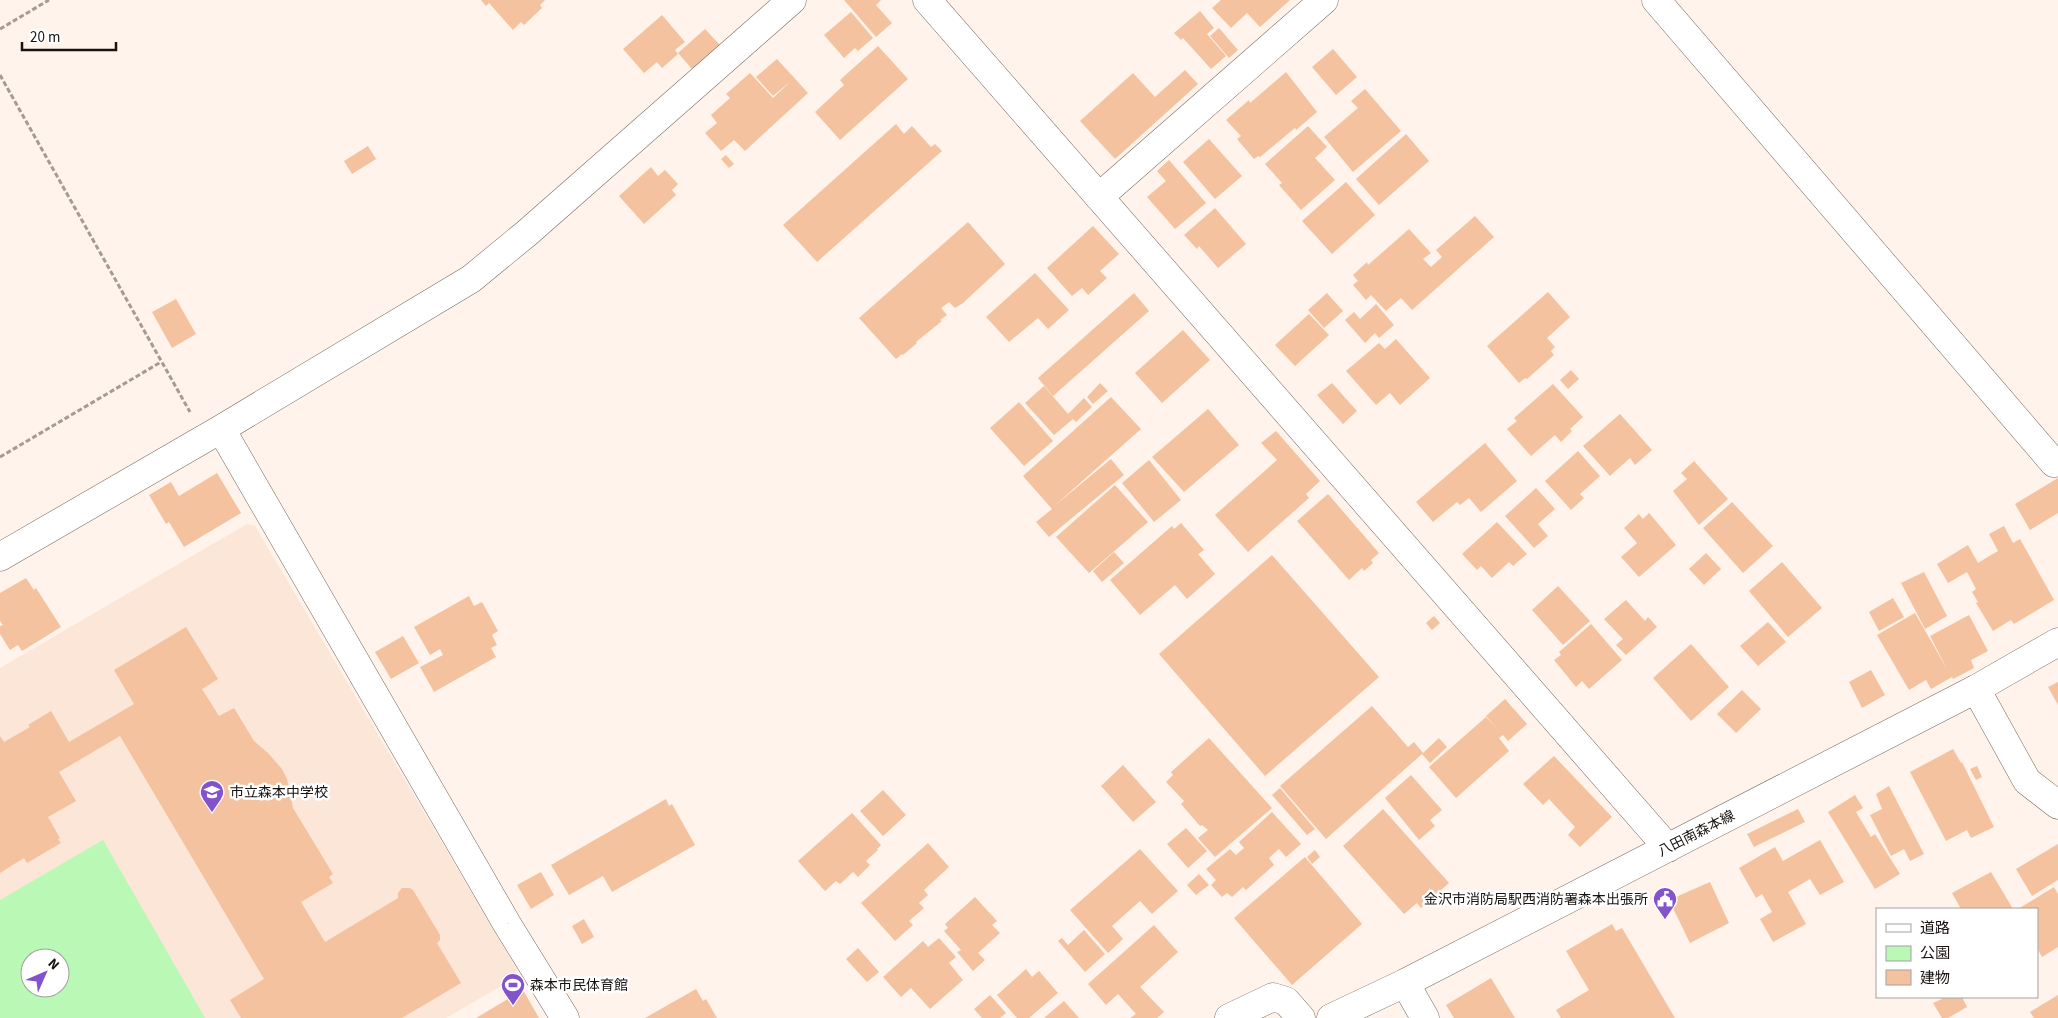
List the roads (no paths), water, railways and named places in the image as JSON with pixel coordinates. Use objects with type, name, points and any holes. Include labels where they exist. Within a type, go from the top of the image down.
[{"type":"street","points":[[0,557],[213,434],[471,279],[528,233],[792,0]]},
{"type":"street","points":[[927,0],[1668,848]]},
{"type":"street","points":[[1100,196],[1324,0]]},
{"type":"street","points":[[1656,0],[2054,463],[2058,460]]},
{"type":"street","points":[[213,434],[565,1018]]},
{"type":"street","name":"八田南森本線","points":[[1331,1018],[1405,983],[1976,689],[2058,642]]},
{"type":"street","points":[[1976,689],[2027,781],[2058,805]]},
{"type":"street","points":[[1405,983],[1425,1018]]},
{"type":"street","points":[[1229,1018],[1274,997],[1286,1001],[1301,1018]]},
{"type":"place","name":"市立森本中学校","points":[[212,813]]},
{"type":"place","name":"金沢市消防局駅西消防署森本出張所","points":[[1665,920]]},
{"type":"place","name":"森本市民体育館","points":[[513,1006]]}]
